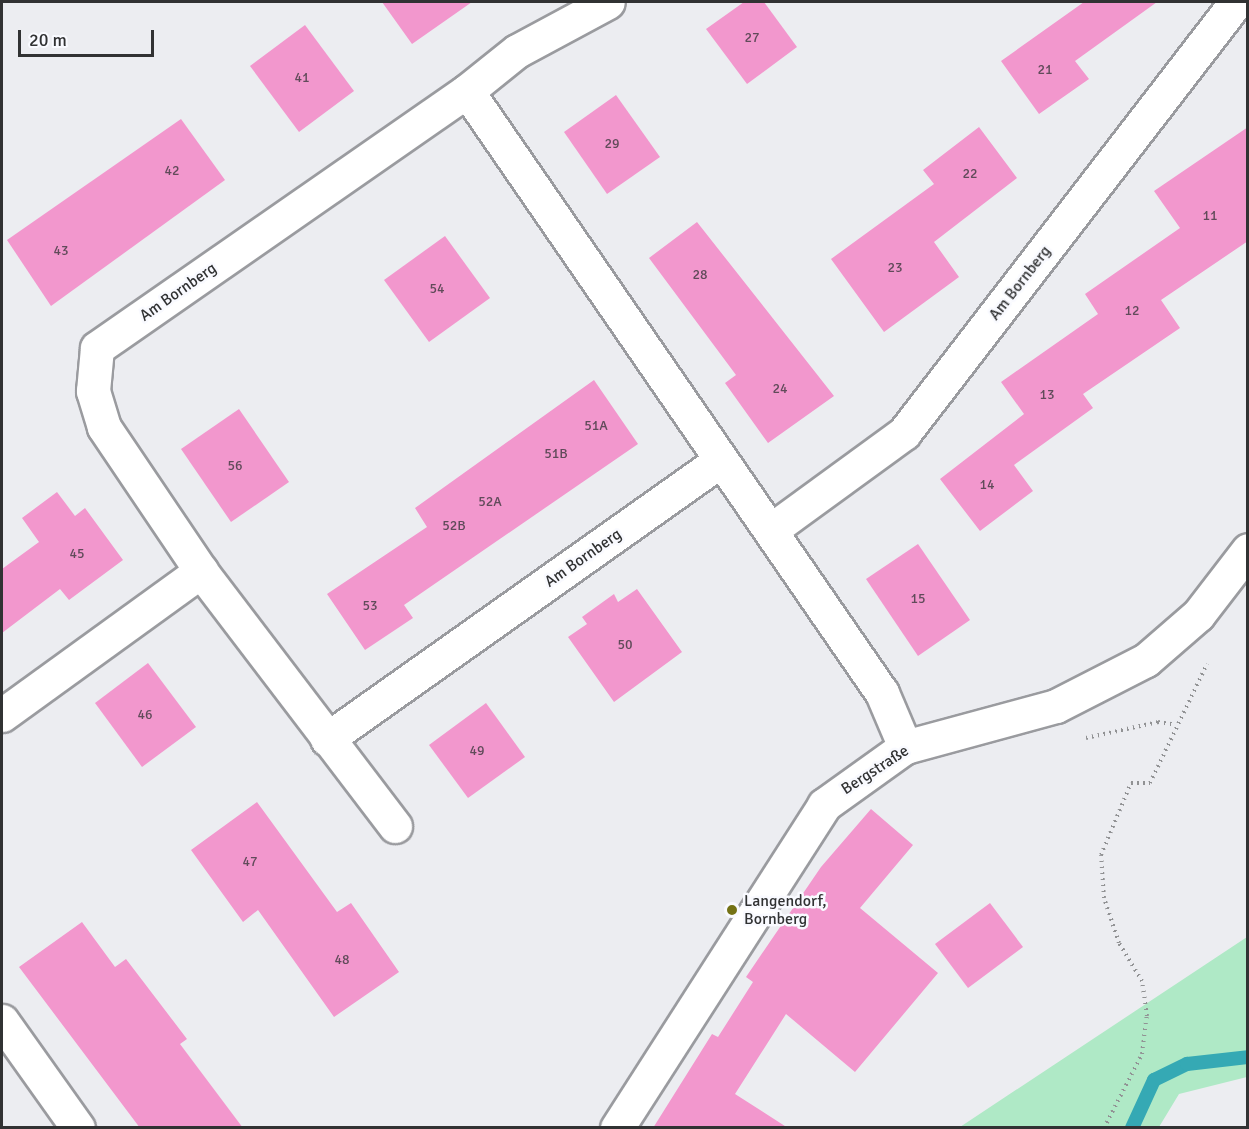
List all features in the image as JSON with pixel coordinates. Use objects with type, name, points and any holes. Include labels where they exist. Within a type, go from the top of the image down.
[{"type":"street","name":"Am Bornberg","points":[[394,826],[201,571],[104,427],[93,391],[97,348],[467,91],[517,51],[609,2]]},
{"type":"street","name":"Am Bornberg","points":[[771,530],[904,433],[1236,2]]},
{"type":"street","points":[[467,91],[882,693],[906,747]]},
{"type":"street","name":"Am Bornberg","points":[[327,740],[721,460]]},
{"type":"street","name":"Bergstraße","points":[[617,1128],[824,805],[906,747],[1056,706],[1146,660],[1198,615],[1248,550]]},
{"type":"street","points":[[2,715],[201,571]]},
{"type":"street","points":[[2,1021],[78,1128]]},
{"type":"path","points":[[1104,1128],[1142,1054],[1147,1016],[1142,981],[1119,944],[1104,898],[1101,855],[1131,783],[1150,783],[1218,642],[1198,615]]},
{"type":"path","points":[[1080,740],[1158,722],[1176,725]]},
{"type":"green space","points":[[1247,937],[1247,1077],[1179,1094],[1159,1127],[960,1127]]},
{"type":"building","points":[[382,2],[472,2],[412,44]]},
{"type":"building","points":[[744,2],[764,2],[797,47],[747,84],[706,29]]},
{"type":"building","points":[[1084,2],[1157,2],[1075,61],[1089,79],[1039,114],[1001,61]]},
{"type":"building","points":[[305,25],[354,91],[299,132],[250,66]]},
{"type":"building","points":[[616,95],[660,157],[607,194],[564,132]]},
{"type":"building","points":[[181,119],[225,180],[51,306],[7,240]]},
{"type":"building","points":[[979,127],[1017,178],[934,242],[959,277],[884,332],[831,259],[934,184],[923,170]]},
{"type":"building","points":[[1248,127],[1248,241],[1161,300],[1180,328],[1083,394],[1093,408],[1014,465],[1033,491],[980,531],[940,479],[1024,414],[1001,382],[1098,314],[1085,294],[1180,228],[1154,191]]},
{"type":"building","points":[[697,222],[834,396],[768,443],[725,383],[736,375],[649,258]]},
{"type":"building","points":[[445,236],[490,298],[429,342],[384,280]]},
{"type":"building","points":[[594,380],[638,444],[404,605],[413,618],[365,650],[327,594],[427,527],[415,508]]},
{"type":"building","points":[[239,409],[289,482],[231,522],[181,449]]},
{"type":"building","points":[[57,492],[75,516],[85,508],[123,560],[69,600],[60,589],[2,633],[2,569],[39,542],[22,518]]},
{"type":"building","points":[[918,544],[970,620],[918,656],[866,579]]},
{"type":"building","points":[[637,589],[682,652],[614,702],[568,637],[587,624],[582,617],[614,594],[618,602]]},
{"type":"building","points":[[148,663],[196,727],[142,767],[95,703]]},
{"type":"building","points":[[486,703],[525,757],[468,798],[429,745]]},
{"type":"building","points":[[257,802],[337,912],[351,903],[399,972],[334,1017],[258,910],[243,922],[191,850]]},
{"type":"building","points":[[871,809],[913,845],[860,908],[938,973],[855,1072],[786,1014],[735,1094],[788,1128],[653,1128],[712,1034],[718,1037],[753,982],[746,977],[821,867]]},
{"type":"building","points":[[990,903],[1023,947],[968,988],[935,944]]},
{"type":"building","points":[[82,922],[115,967],[126,959],[187,1039],[180,1044],[243,1128],[140,1128],[19,967]]},
{"type":"waterway","points":[[1132,1128],[1154,1080],[1187,1064],[1248,1057]]},
{"type":"place","name":"Langendorf, Bornberg","points":[[732,910]]}]
